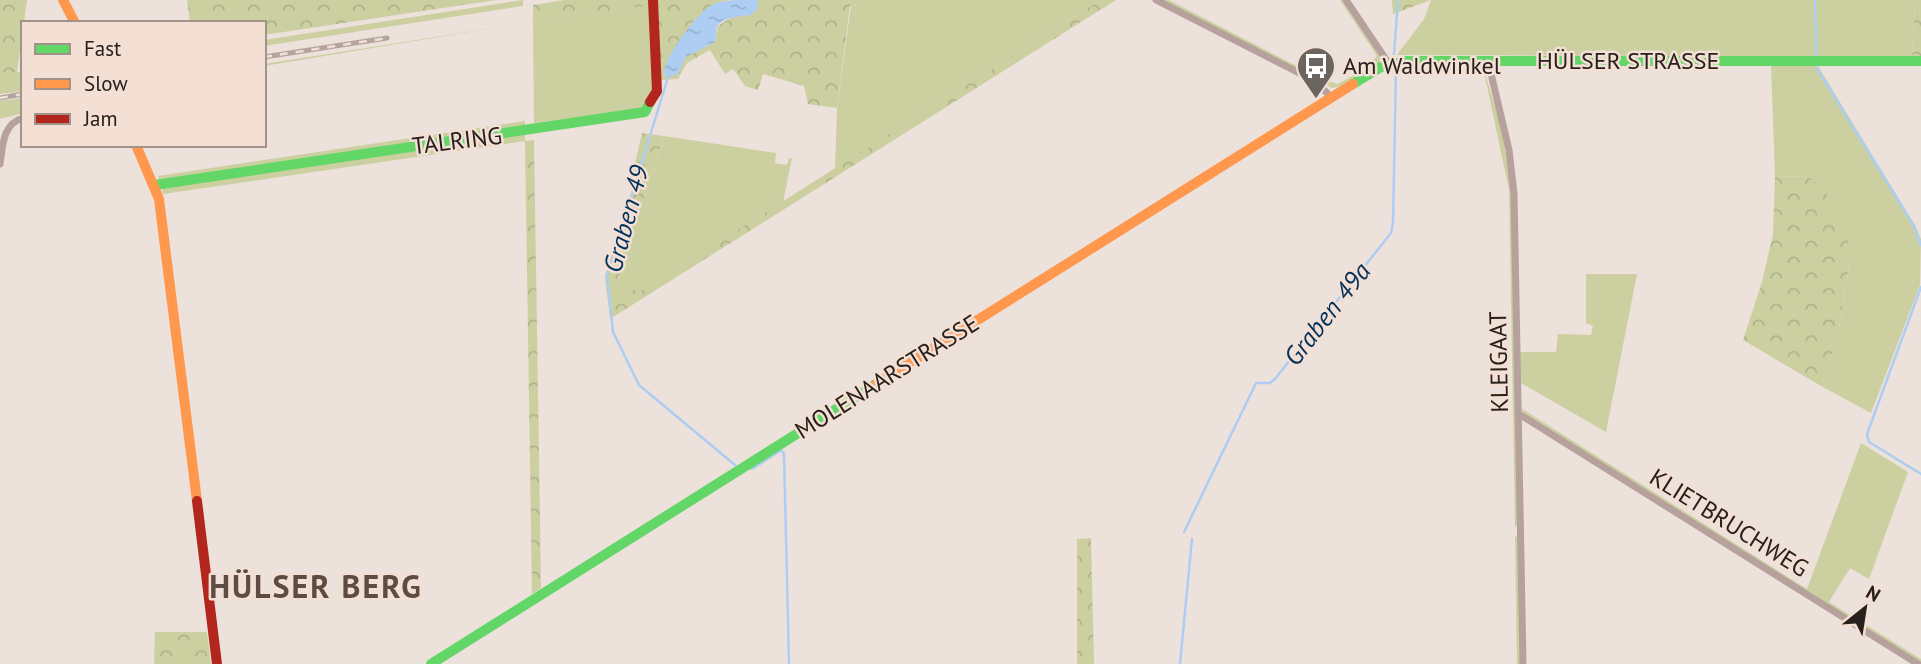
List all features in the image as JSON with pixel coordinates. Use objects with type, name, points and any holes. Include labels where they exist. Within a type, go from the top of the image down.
[{"type":"street","points":[[63,0],[74,21]]},
{"type":"street","name":"TALRING","points":[[155,185],[273,165],[530,132],[645,112],[657,91],[653,0]]},
{"type":"street","points":[[1156,0],[1315,81],[1331,97]]},
{"type":"street","points":[[1346,0],[1389,64]]},
{"type":"street","name":"HÜLSER STRASSE","points":[[1343,90],[1389,64],[1406,61],[1921,61]]},
{"type":"street","name":"KLEIGAAT","points":[[1488,61],[1509,150],[1514,194],[1523,664]]},
{"type":"street","name":"MOLENAARSTRASSE","points":[[431,664],[1343,90]]},
{"type":"street","points":[[0,164],[7,128],[21,119]]},
{"type":"street","points":[[137,147],[159,199],[217,664]]},
{"type":"street","name":"KLIETBRUCHWEG","points":[[1519,414],[1918,664]]},
{"type":"green space","points":[[0,0],[27,0],[24,21],[21,21],[17,72],[0,72]]},
{"type":"green space","points":[[187,0],[496,0],[266,35],[266,21],[190,21]]},
{"type":"green space","points":[[523,0],[523,6],[266,46],[266,40]]},
{"type":"green space","points":[[564,0],[737,0],[722,1],[691,26],[679,71],[686,57],[715,42],[718,26],[757,0],[860,0],[858,4],[850,6],[837,108],[808,104],[804,86],[763,74],[758,90],[745,86],[733,69],[725,74],[710,50],[687,63],[678,79],[660,80],[658,4],[533,22],[533,5]]},
{"type":"green space","points":[[860,0],[1101,0],[835,169],[837,108],[851,6],[858,4]]},
{"type":"green space","points":[[1101,0],[1116,0],[610,319],[605,276],[632,190],[630,185],[642,133],[664,136],[619,279],[638,293]]},
{"type":"green space","points":[[1161,0],[1169,0],[1324,80],[1338,84],[1363,70],[1377,56],[1342,0],[1379,54],[1380,62],[1341,86],[1332,88]]},
{"type":"green space","points":[[1392,0],[1431,0],[1393,14]]},
{"type":"green space","points":[[1431,0],[1915,0],[1912,57],[1397,55],[1424,19]]},
{"type":"green space","points":[[1915,0],[1921,0],[1921,57],[1912,57]]},
{"type":"green space","points":[[649,5],[654,90],[643,109],[534,123],[533,22]]},
{"type":"green space","points":[[524,23],[266,66],[266,64]]},
{"type":"green space","points":[[1771,66],[1818,66],[1921,239],[1920,285],[1871,413],[1821,386],[1837,341],[1850,261],[1809,177],[1775,176]]},
{"type":"green space","points":[[1483,67],[1502,129],[1512,196],[1518,522],[1515,528],[1509,190]]},
{"type":"green space","points":[[0,72],[21,72],[21,91],[0,94]]},
{"type":"green space","points":[[21,98],[21,114],[0,119],[0,101]]},
{"type":"green space","points":[[525,121],[525,141],[163,194],[158,176]]},
{"type":"green space","points":[[664,136],[776,153],[775,163],[787,165],[789,158],[792,158],[783,202],[638,294],[619,280]]},
{"type":"green space","points":[[534,140],[541,588],[532,594],[525,141]]},
{"type":"green space","points":[[1775,176],[1809,177],[1819,185],[1835,205],[1848,238],[1850,261],[1837,341],[1821,386],[1743,340],[1762,282],[1773,234]]},
{"type":"green space","points":[[1586,274],[1637,274],[1606,432],[1521,383],[1520,352],[1556,352],[1558,334],[1591,335],[1593,326],[1586,323]]},
{"type":"green space","points":[[1521,408],[1807,589],[1861,443],[1908,472],[1869,579],[1850,568],[1829,602],[1921,659],[1921,663],[1525,415]]},
{"type":"green space","points":[[1515,536],[1518,538],[1520,664],[1517,664]]},
{"type":"green space","points":[[1091,538],[1094,664],[1077,664],[1077,539]]},
{"type":"green space","points":[[155,632],[207,632],[211,664],[154,664]]},
{"type":"water","points":[[757,0],[758,8],[751,15],[733,17],[721,22],[717,27],[715,42],[686,57],[678,74],[667,77],[664,74],[669,58],[696,18],[713,4]]},
{"type":"waterway","name":"Graben 49a","points":[[1394,54],[1398,0]]},
{"type":"waterway","points":[[1815,0],[1816,55]]},
{"type":"waterway","points":[[1816,67],[1914,226],[1921,245]]},
{"type":"waterway","name":"Graben 49a","points":[[1184,532],[1256,383],[1270,383],[1275,379],[1391,233],[1396,69]]},
{"type":"waterway","name":"Graben 49","points":[[669,74],[607,276],[613,332],[639,385],[735,465]]},
{"type":"waterway","points":[[1921,287],[1867,434],[1869,442],[1921,474]]},
{"type":"waterway","name":"Graben 49","points":[[752,469],[781,450],[784,454],[789,664]]},
{"type":"waterway","name":"Graben 49a","points":[[1180,664],[1192,539]]},
{"type":"railway","points":[[266,57],[387,38]]},
{"type":"railway","points":[[0,98],[21,94]]},
{"type":"traffic: fast","points":[[1353,84],[1381,67],[1406,61],[1921,61]]},
{"type":"traffic: fast","points":[[155,185],[645,112],[650,102]]},
{"type":"traffic: fast","points":[[431,664],[876,384]]},
{"type":"traffic: slow","points":[[63,0],[74,21]]},
{"type":"traffic: slow","points":[[876,384],[1353,84]]},
{"type":"traffic: slow","points":[[137,147],[159,199],[197,501]]},
{"type":"traffic: jam","points":[[650,102],[657,91],[653,0]]},
{"type":"traffic: jam","points":[[197,501],[217,664]]},
{"type":"place","name":"Am Waldwinkel","points":[[1316,100]]},
{"type":"district","name":"HÜLSER BERG","points":[[316,587]]}]
